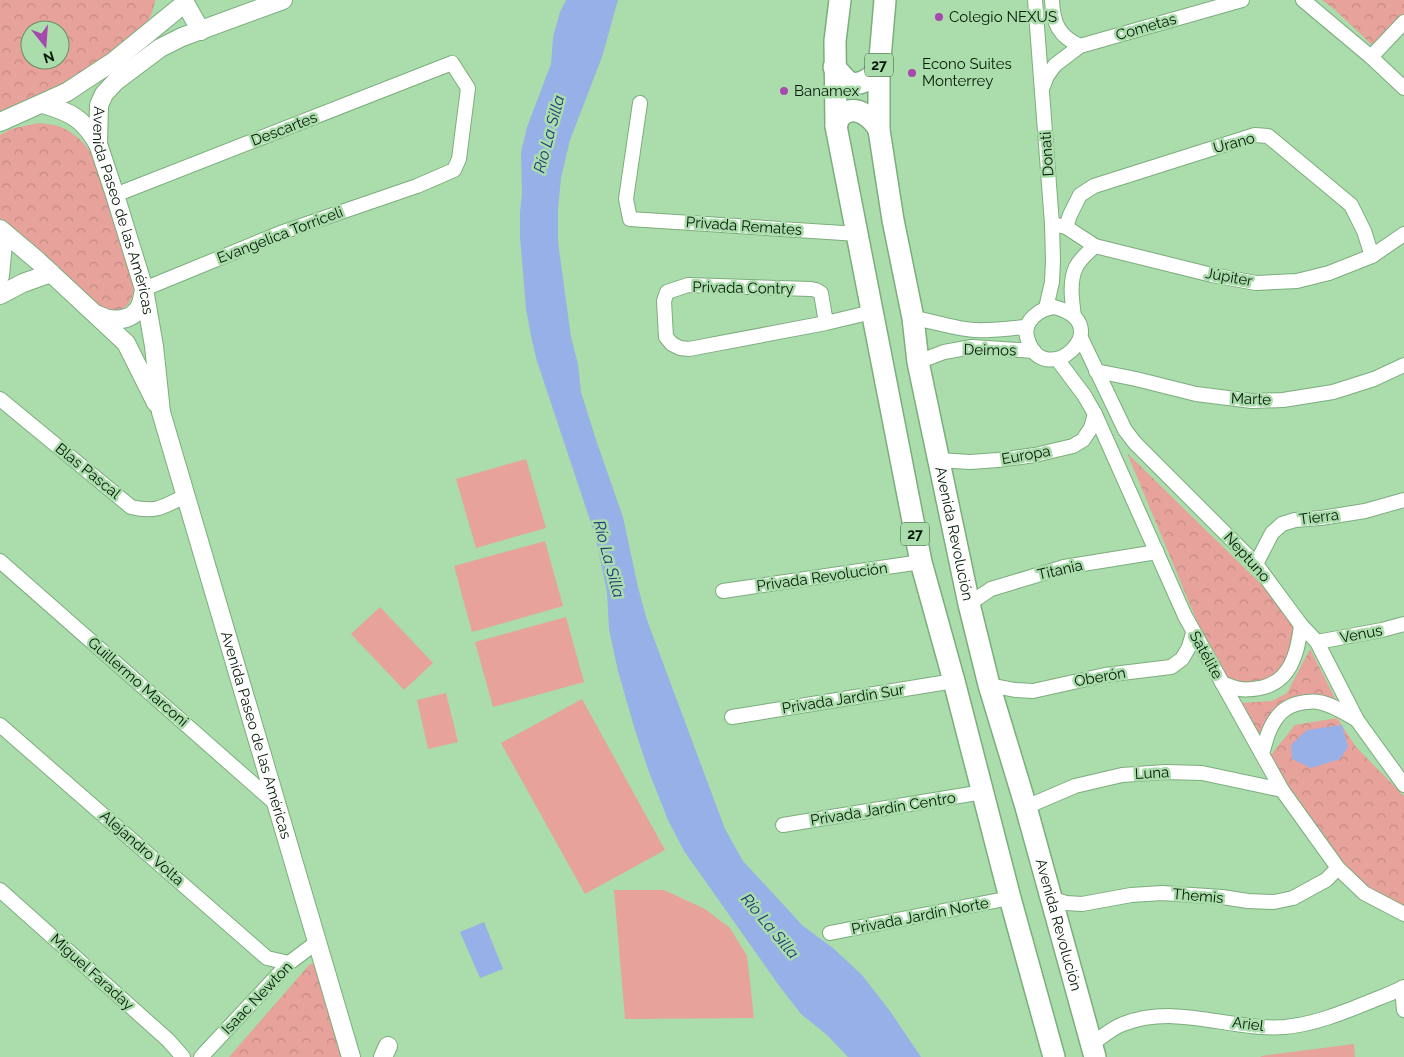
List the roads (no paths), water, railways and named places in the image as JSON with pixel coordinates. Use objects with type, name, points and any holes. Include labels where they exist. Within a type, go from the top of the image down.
[{"type":"main road","name":"27","points":[[840,0],[834,67],[836,126],[921,562],[1054,1057]]},
{"type":"main road","name":"Avenida Revolución","points":[[885,0],[878,70],[879,130],[918,362],[969,604],[989,685],[1026,807],[1093,1050]]},
{"type":"main road","points":[[834,67],[849,82],[853,83],[870,78],[878,70]]},
{"type":"main road","points":[[836,126],[842,114],[853,111],[866,114],[872,118],[879,130]]},
{"type":"street","name":"Avenida Paseo de las Américas","points":[[282,0],[182,37],[160,48],[116,81],[104,94],[99,105],[98,144],[144,289],[154,346],[161,412],[351,1057]]},
{"type":"street","name":"Donati","points":[[1035,0],[1042,90],[1059,226],[1053,260],[1052,282],[1046,308]]},
{"type":"street","points":[[1052,0],[1053,10],[1061,32],[1068,40],[1080,46]]},
{"type":"street","name":"Cometas","points":[[1042,90],[1047,76],[1055,65],[1080,46],[1242,0]]},
{"type":"street","points":[[1304,0],[1404,88]]},
{"type":"street","points":[[0,122],[67,92],[114,60],[184,1],[201,31]]},
{"type":"street","points":[[1371,57],[1404,22]]},
{"type":"street","name":"Evangelica Torriceli","points":[[144,289],[283,232],[416,186],[454,170],[459,159],[468,88],[452,63]]},
{"type":"street","name":"Descartes","points":[[115,195],[452,63]]},
{"type":"street","points":[[43,104],[59,109],[81,120],[98,144]]},
{"type":"street","name":"Privada Remates","points":[[640,104],[626,199],[630,219],[858,234]]},
{"type":"street","name":"Urano","points":[[1059,226],[1070,215],[1080,195],[1094,186],[1255,135],[1268,136],[1351,205],[1364,231],[1372,256]]},
{"type":"street","name":"Júpiter","points":[[1059,226],[1095,246],[1212,275],[1256,283],[1297,281],[1329,273],[1372,256],[1404,234]]},
{"type":"street","points":[[0,276],[2,231]]},
{"type":"street","name":"Avenida Paseo de las Américas","points":[[2,231],[27,251],[126,343],[161,412]]},
{"type":"street","points":[[1074,316],[1066,310],[1054,307],[1046,308],[1032,318],[1027,327],[1027,336],[1034,351],[1043,359],[1050,360],[1065,356],[1078,345],[1081,338],[1080,329],[1074,316],[1073,276],[1076,267],[1095,246]]},
{"type":"street","points":[[0,295],[22,283],[51,273]]},
{"type":"street","name":"Privada Contry","points":[[826,323],[821,294],[811,289],[688,285],[667,292],[664,301],[666,337],[672,344],[680,348],[689,348],[826,323],[872,312]]},
{"type":"street","points":[[97,315],[105,319],[117,320],[128,317],[136,312],[144,289]]},
{"type":"street","name":"Deimos","points":[[912,318],[975,330],[1027,327]]},
{"type":"street","name":"Neptuno","points":[[1081,338],[1125,430],[1135,443],[1256,564],[1301,625],[1318,642],[1357,720],[1403,781]]},
{"type":"street","name":"Deimos","points":[[918,362],[944,352],[972,347],[1034,351]]},
{"type":"street","name":"Satélite","points":[[1056,359],[1095,414],[1193,633],[1282,790],[1338,868],[1364,893],[1404,914]]},
{"type":"street","name":"Marte","points":[[1096,371],[1196,394],[1252,401],[1283,400],[1333,392],[1374,379],[1404,365]]},
{"type":"street","name":"Blas Pascal","points":[[0,399],[131,507],[153,510],[164,507],[185,496]]},
{"type":"street","name":"Europa","points":[[938,460],[970,462],[998,460],[1035,455],[1073,446],[1083,440],[1091,428],[1095,414]]},
{"type":"street","name":"Tierra","points":[[1256,564],[1272,533],[1282,524],[1295,520],[1365,511],[1404,500]]},
{"type":"street","name":"Titania","points":[[969,604],[991,589],[1064,567],[1157,552]]},
{"type":"street","name":"Guillermo Marconi","points":[[0,561],[276,804]]},
{"type":"street","name":"Privada Revolución","points":[[723,591],[921,562]]},
{"type":"street","name":"Venus","points":[[1318,642],[1404,624]]},
{"type":"street","points":[[1222,683],[1240,689],[1253,689],[1267,686],[1279,680],[1294,658],[1299,644],[1301,625]]},
{"type":"street","name":"Oberón","points":[[989,685],[1033,691],[1105,675],[1171,667],[1182,658],[1189,647],[1193,633]]},
{"type":"street","name":"Privada Jardín Sur","points":[[732,718],[954,681]]},
{"type":"street","points":[[1262,754],[1273,723],[1288,706],[1318,702],[1342,710],[1357,720]]},
{"type":"street","name":"Alejandro Volta","points":[[0,725],[268,958],[289,963]]},
{"type":"street","name":"Luna","points":[[1026,807],[1075,786],[1122,775],[1166,772],[1202,773],[1282,790]]},
{"type":"street","name":"Privada Jardín Centro","points":[[783,824],[983,792]]},
{"type":"street","name":"Themis","points":[[1050,898],[1066,903],[1082,904],[1131,895],[1162,893],[1274,902],[1293,898],[1326,880],[1338,868]]},
{"type":"street","name":"Miguel Faraday","points":[[0,890],[168,1040],[183,1057]]},
{"type":"street","name":"Privada Jardín Norte","points":[[830,933],[1010,898]]},
{"type":"street","name":"Isaac Newton","points":[[201,1057],[289,963],[317,942]]},
{"type":"street","points":[[1403,988],[1404,1010]]},
{"type":"street","name":"Ariel","points":[[1093,1050],[1122,1024],[1146,1017],[1175,1016],[1210,1019],[1254,1027],[1286,1027],[1317,1022],[1403,988]]},
{"type":"water","name":"Río La Silla","points":[[566,0],[618,0],[602,57],[570,140],[561,178],[558,209],[558,242],[571,337],[578,364],[581,392],[623,517],[647,620],[725,829],[743,861],[803,926],[833,948],[862,975],[890,1011],[921,1057],[848,1057],[827,1035],[801,1014],[684,851],[668,820],[649,772],[618,671],[609,629],[607,592],[595,535],[537,361],[526,309],[520,237],[521,152],[527,127],[551,64],[553,37],[560,12]]},
{"type":"water","points":[[1342,725],[1348,747],[1340,759],[1311,768],[1292,759],[1291,745],[1307,730]]},
{"type":"water","points":[[484,922],[503,969],[480,978],[460,932]]},
{"type":"place","name":"Colegio NEXUS","points":[[939,17]]},
{"type":"place","name":"Econo Suites Monterrey","points":[[912,73]]},
{"type":"place","name":"Banamex","points":[[784,91]]}]
